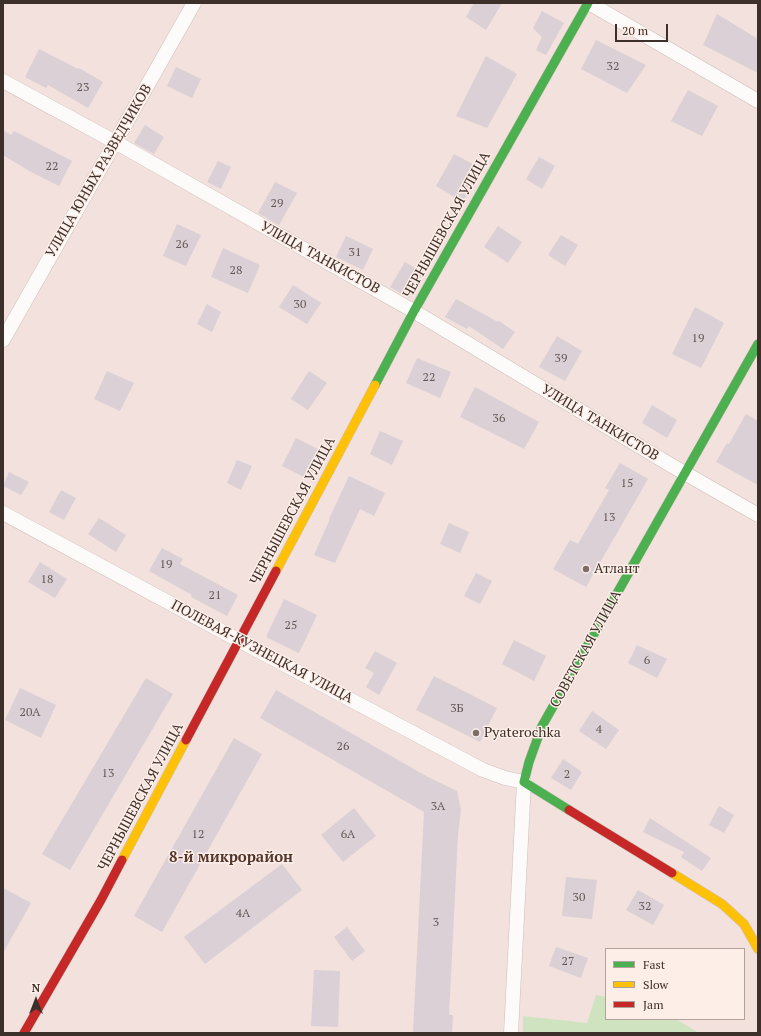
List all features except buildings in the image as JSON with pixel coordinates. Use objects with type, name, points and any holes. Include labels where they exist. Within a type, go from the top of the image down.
[{"type":"street","name":"УЛИЦА ЮНЫХ РАЗВЕДЧИКОВ","points":[[3,340],[194,3]]},
{"type":"street","points":[[589,3],[758,101]]},
{"type":"street","name":"ЧЕРНЫШЕВСКАЯ УЛИЦА","points":[[24,1033],[102,900],[414,311],[589,3]]},
{"type":"street","name":"УЛИЦА ТАНКИСТОВ","points":[[3,81],[115,142],[414,311],[758,515]]},
{"type":"street","name":"СОВЕТСКАЯ УЛИЦА","points":[[511,1033],[524,782],[529,762],[542,726],[758,344]]},
{"type":"street","name":"ПОЛЕВАЯ-КУЗНЕЦКАЯ УЛИЦА","points":[[3,513],[240,641],[484,770],[506,778],[524,782]]},
{"type":"street","points":[[524,782],[722,904],[744,924],[758,949]]},
{"type":"green space","points":[[596,995],[605,997],[605,1020],[678,1020],[699,1033],[523,1033],[523,1016],[587,1023]]},
{"type":"traffic: fast","points":[[375,385],[414,311],[588,3]]},
{"type":"traffic: fast","points":[[569,810],[524,782],[529,762],[542,726],[758,344]]},
{"type":"traffic: slow","points":[[276,571],[375,385]]},
{"type":"traffic: slow","points":[[122,860],[186,740]]},
{"type":"traffic: slow","points":[[672,873],[722,904],[744,924],[758,949]]},
{"type":"traffic: jam","points":[[186,740],[276,571]]},
{"type":"traffic: jam","points":[[569,810],[672,873]]},
{"type":"traffic: jam","points":[[24,1033],[101,900],[122,860]]},
{"type":"place","name":"Атлант","points":[[586,569]]},
{"type":"place","name":"Pyaterochka","points":[[476,733]]},
{"type":"district","name":"8-й микрорайон","points":[[231,858]]}]
